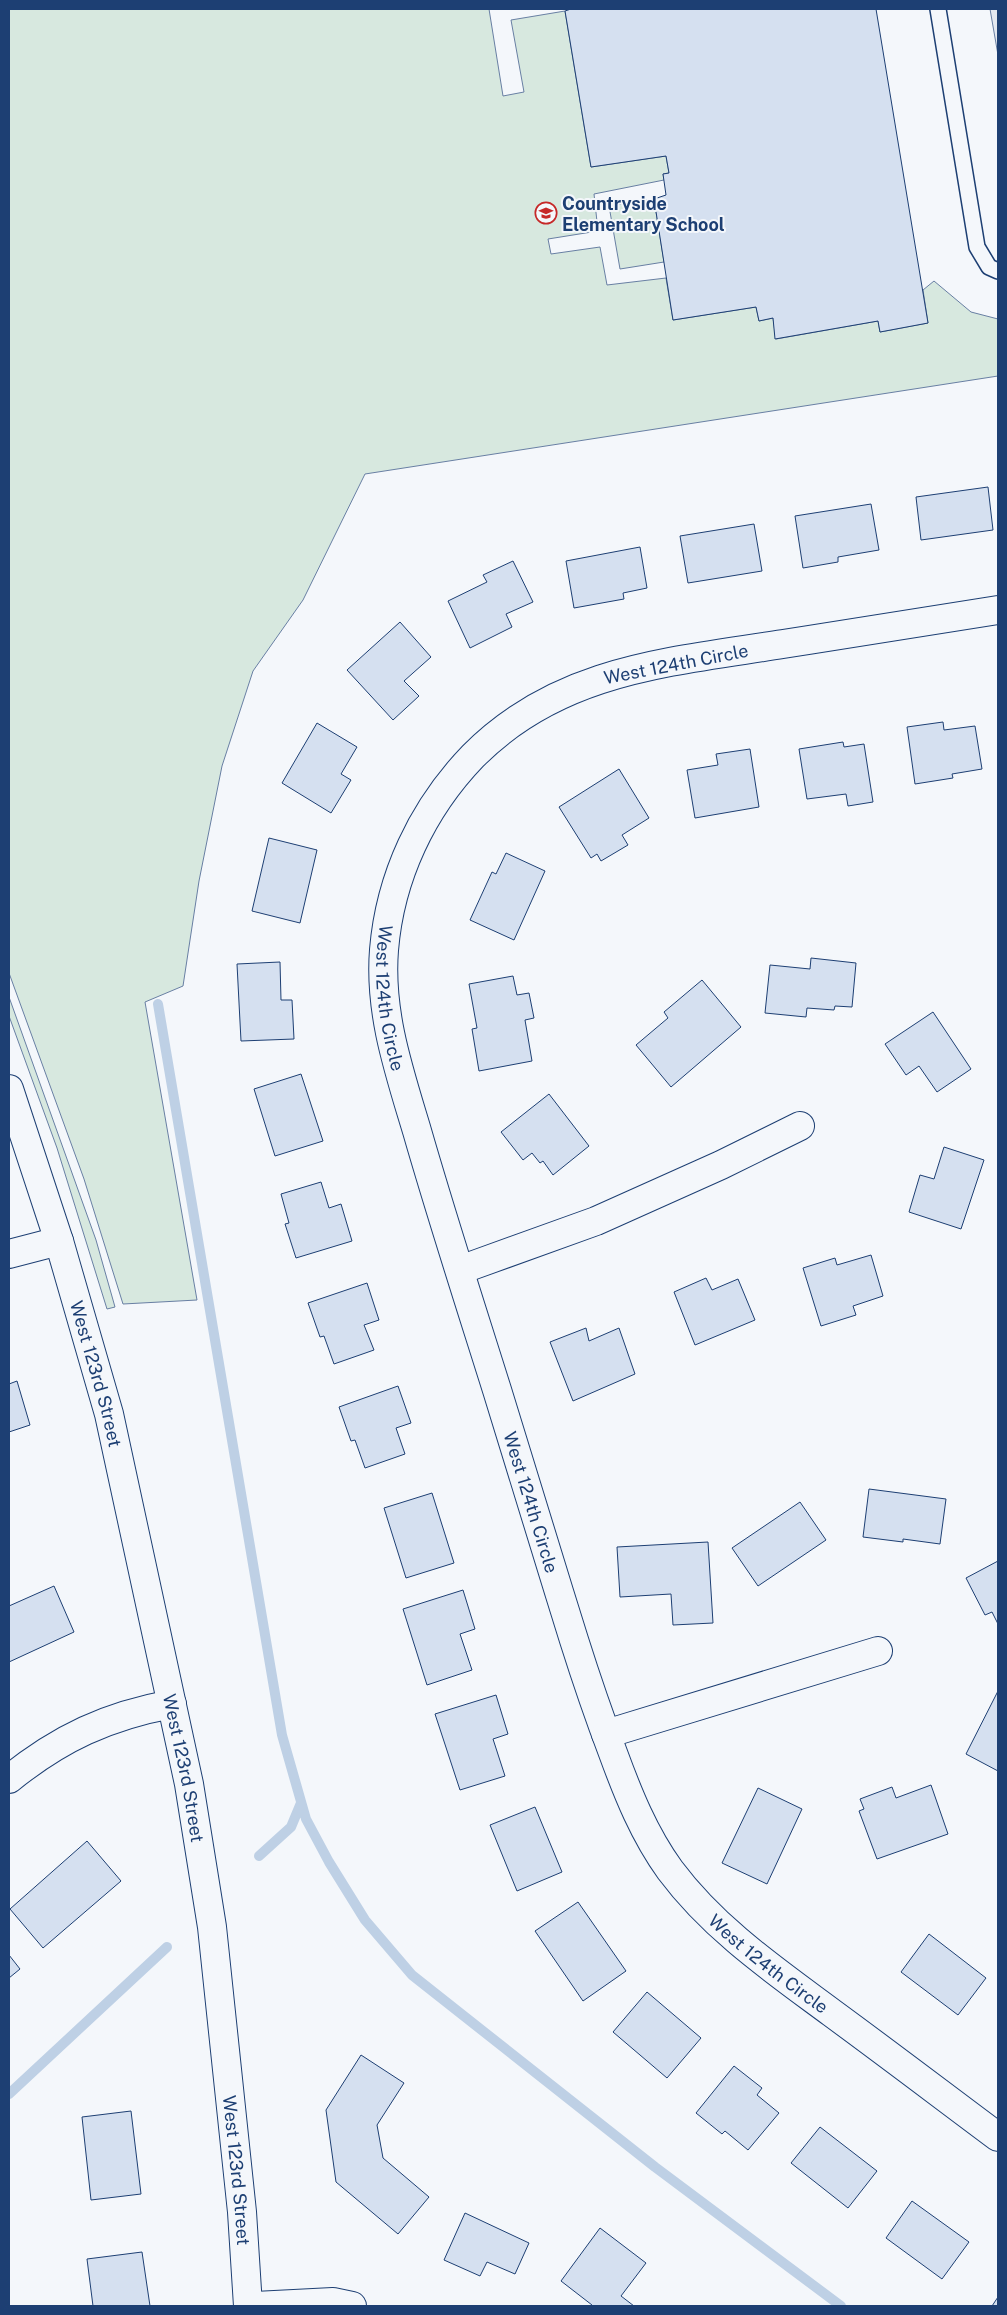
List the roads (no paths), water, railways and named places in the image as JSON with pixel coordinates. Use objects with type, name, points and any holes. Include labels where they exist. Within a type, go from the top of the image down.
[{"type":"street","name":"West 124th Circle","points":[[998,610],[679,661],[610,675],[564,693],[538,706],[504,728],[475,754],[444,788],[416,833],[401,869],[390,908],[386,933],[383,991],[388,1032],[584,1672],[631,1803],[650,1839],[670,1871],[713,1920],[757,1958],[998,2136]]},
{"type":"street","name":"West 123rd Street","points":[[9,1089],[59,1241],[109,1414],[189,1784],[212,1927],[242,2212],[248,2306]]},
{"type":"street","points":[[460,1270],[596,1221],[800,1126]]},
{"type":"street","points":[[9,1254],[59,1241]]},
{"type":"street","points":[[606,1734],[878,1651]]},
{"type":"street","points":[[9,1779],[34,1759],[72,1736],[136,1711],[172,1704]]},
{"type":"street","points":[[254,2306],[333,2302],[352,2306]]},
{"type":"lane","points":[[938,9],[977,247],[989,267],[998,271]]},
{"type":"waterway","points":[[158,1004],[282,1735],[306,1819],[329,1862],[365,1920],[412,1975],[655,2167],[841,2306]]},
{"type":"waterway","points":[[259,1856],[291,1827],[301,1803]]},
{"type":"waterway","points":[[9,2094],[167,1947]]},
{"type":"place","name":"Countryside Elementary School","points":[[546,213]]}]
